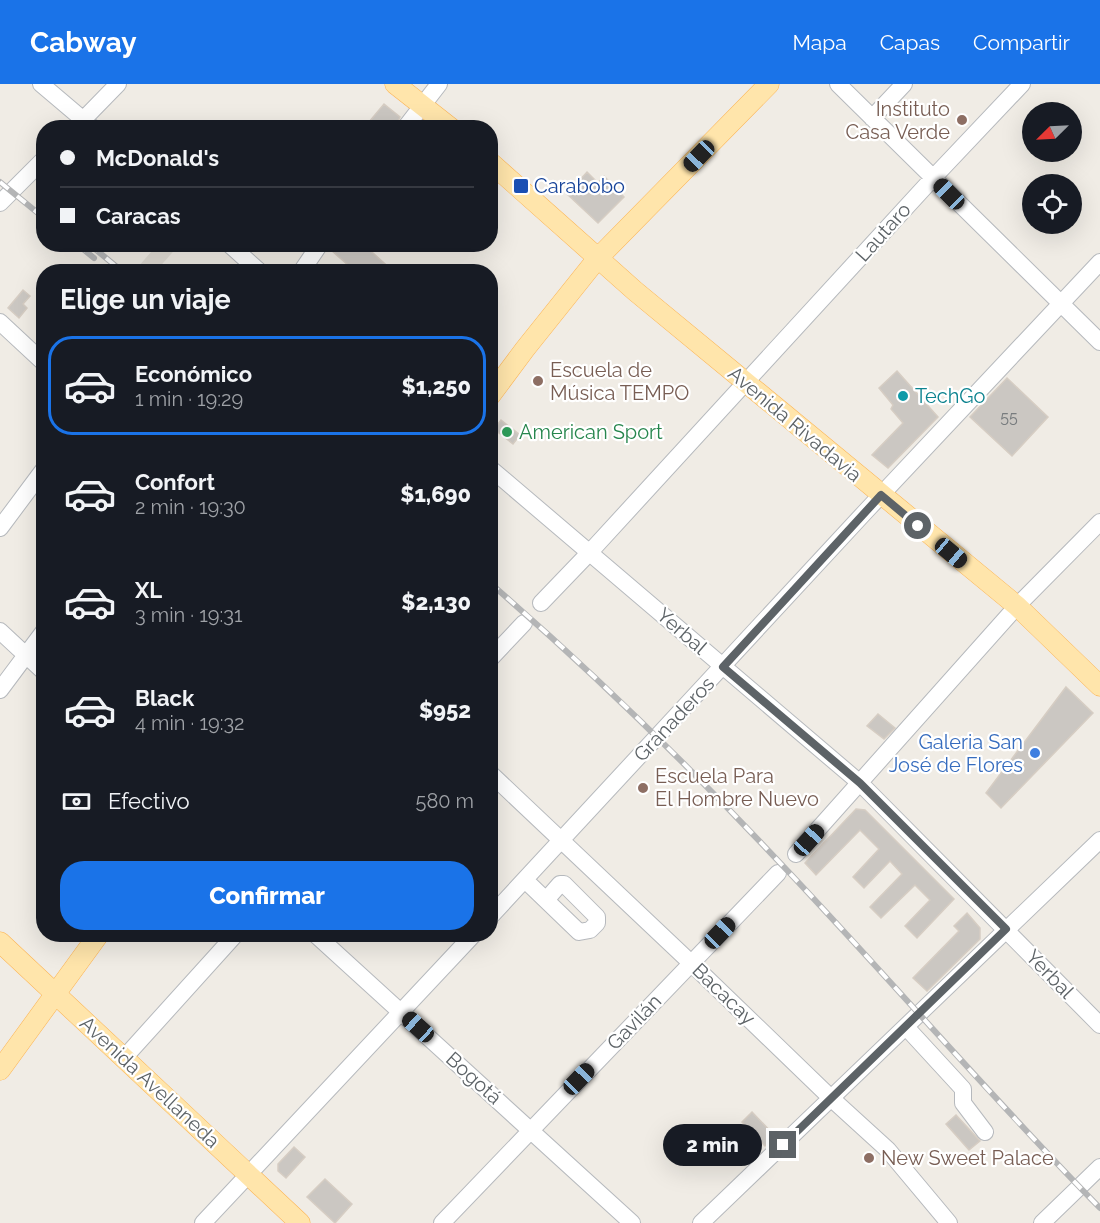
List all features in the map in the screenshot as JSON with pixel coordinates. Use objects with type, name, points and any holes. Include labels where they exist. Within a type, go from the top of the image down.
[{"type":"main road","points":[[395,84],[440,120]]},
{"type":"main road","points":[[498,385],[597,259],[760,87]]},
{"type":"main road","name":"Avenida Rivadavia","points":[[498,169],[597,259],[1017,606],[1100,686]]},
{"type":"main road","name":"Avenida Avellaneda","points":[[0,942],[300,1223]]},
{"type":"main road","points":[[0,1070],[93,942]]},
{"type":"street","points":[[41,84],[79,120]]},
{"type":"street","points":[[88,120],[118,84]]},
{"type":"street","points":[[411,120],[439,84]]},
{"type":"street","points":[[838,84],[1100,342]]},
{"type":"street","points":[[872,118],[904,84]]},
{"type":"street","name":"Lautaro","points":[[541,603],[1022,84]]},
{"type":"street","points":[[0,203],[36,167]]},
{"type":"street","points":[[238,252],[251,264]]},
{"type":"street","name":"Granaderos","points":[[498,909],[1100,262]]},
{"type":"street","points":[[0,322],[36,356]]},
{"type":"street","name":"Yerbal","points":[[498,475],[860,783],[1100,1025]]},
{"type":"street","points":[[0,528],[36,480]]},
{"type":"street","points":[[796,854],[1017,606],[1100,522]]},
{"type":"street","points":[[498,650],[524,622]]},
{"type":"street","points":[[0,631],[36,664]]},
{"type":"street","points":[[0,690],[36,642]]},
{"type":"street","name":"Bacacay","points":[[498,782],[888,1150],[949,1223]]},
{"type":"street","points":[[701,1223],[1100,840]]},
{"type":"street","name":"Gavilán","points":[[442,1223],[778,873]]},
{"type":"street","points":[[525,880],[546,900]]},
{"type":"street","points":[[124,1058],[229,942]]},
{"type":"street","name":"Bogotá","points":[[324,942],[632,1223]]},
{"type":"street","points":[[203,1223],[467,942]]},
{"type":"street","points":[[906,1027],[963,1089],[963,1103],[986,1132]]},
{"type":"street","points":[[1042,1223],[1100,1167]]},
{"type":"shaded area","points":[[151,252],[173,252],[162,264],[141,264]]},
{"type":"building","points":[[384,104],[400,117],[398,120],[371,120]]},
{"type":"building","points":[[587,172],[598,183],[604,176],[624,197],[598,223],[567,194]]},
{"type":"building","points":[[333,252],[372,252],[385,264],[347,264]]},
{"type":"building","points":[[23,290],[30,296],[23,304],[27,308],[19,318],[8,308]]},
{"type":"building","name":"TechGo","points":[[897,371],[938,417],[888,468],[872,455],[903,423],[891,409],[893,405],[879,388]]},
{"type":"building","points":[[1007,378],[1048,417],[1012,456],[970,417]]},
{"type":"building","name":"American Sport","points":[[501,420],[520,435],[513,444],[498,432],[498,424]]},
{"type":"building","name":"Galeria San José de Flores","points":[[1066,687],[1093,713],[1001,808],[986,793]]},
{"type":"building","points":[[878,714],[895,728],[884,739],[867,726]]},
{"type":"building","points":[[856,809],[865,810],[954,899],[917,938],[905,926],[930,900],[915,885],[881,918],[870,907],[902,874],[890,861],[864,888],[853,877],[879,849],[860,830],[816,875],[805,863]]},
{"type":"building","points":[[967,913],[980,928],[980,939],[927,991],[913,978],[959,931],[954,926]]},
{"type":"building","points":[[752,1112],[775,1136],[765,1146],[742,1122]]},
{"type":"building","points":[[956,1115],[980,1141],[969,1150],[946,1124]]},
{"type":"building","points":[[294,1147],[305,1157],[286,1178],[278,1171],[278,1164]]},
{"type":"building","points":[[325,1179],[352,1204],[335,1223],[307,1197]]},
{"type":"railway","points":[[0,182],[36,211]]},
{"type":"railway","points":[[87,252],[94,258]]},
{"type":"railway","points":[[99,252],[113,264]]},
{"type":"railway","points":[[498,590],[640,721],[748,829],[1100,1208]]},
{"type":"place","name":"Instituto Casa Verde","points":[[962,120]]},
{"type":"place","name":"Carabobo","points":[[521,186]]},
{"type":"place","name":"Escuela de Música TEMPO","points":[[538,381]]},
{"type":"place","name":"TechGo","points":[[903,396]]},
{"type":"place","name":"American Sport","points":[[507,432]]},
{"type":"place","name":"Galeria San José de Flores","points":[[1035,753]]},
{"type":"place","name":"Escuela Para El Hombre Nuevo","points":[[643,788]]},
{"type":"place","name":"New Sweet Palace","points":[[869,1158]]},
{"type":"route","points":[[783,1145],[1006,929],[860,783],[723,667],[881,495],[918,526]]}]
